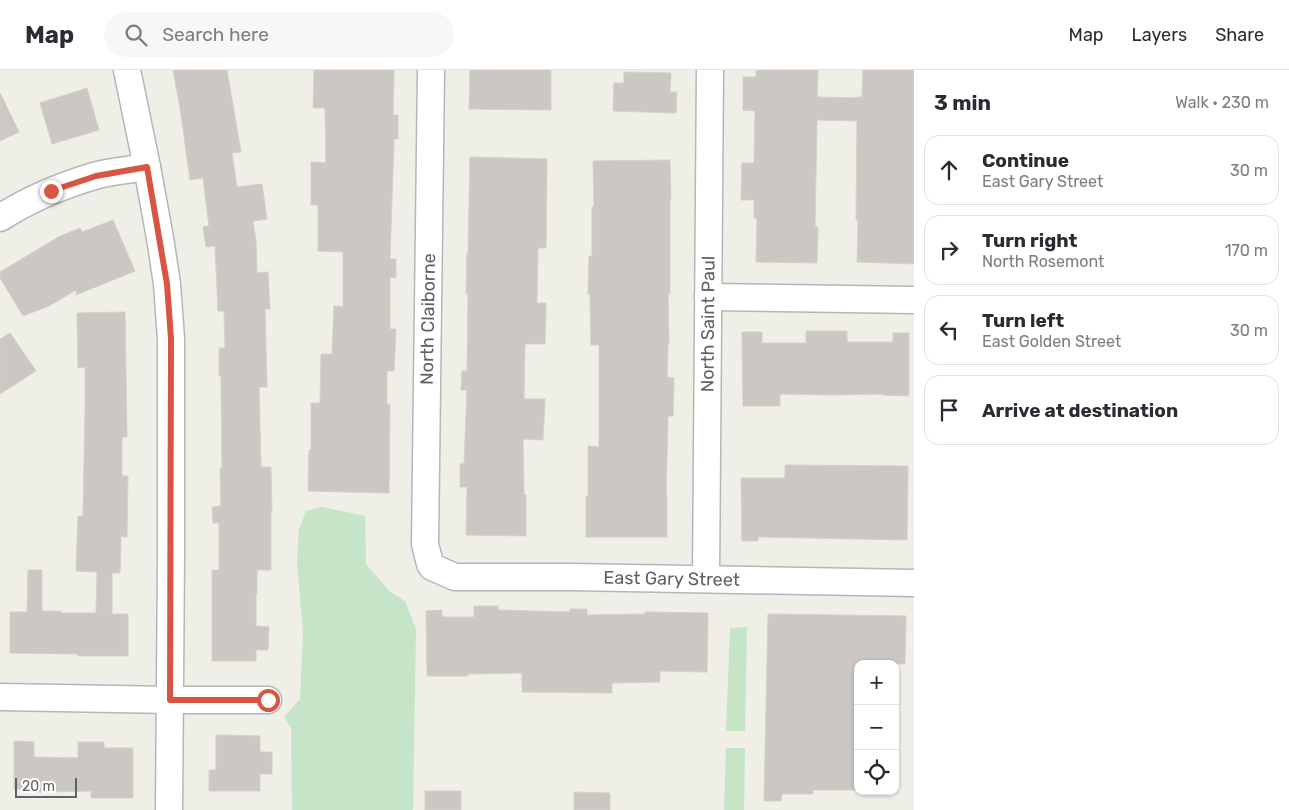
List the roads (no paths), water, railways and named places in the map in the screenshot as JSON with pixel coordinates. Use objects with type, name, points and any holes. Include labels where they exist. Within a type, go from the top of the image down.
[{"type":"street","points":[[127,70],[147,167],[167,284],[171,339],[169,810]]},
{"type":"street","name":"North Claiborne","points":[[431,70],[425,544],[432,566]]},
{"type":"street","name":"North Saint Paul","points":[[706,579],[710,70]]},
{"type":"street","points":[[0,218],[51,191],[96,176],[147,167]]},
{"type":"street","points":[[708,297],[914,300]]},
{"type":"street","name":"East Gary Street","points":[[432,566],[455,577],[571,577],[914,583]]},
{"type":"street","points":[[0,697],[268,700]]}]
